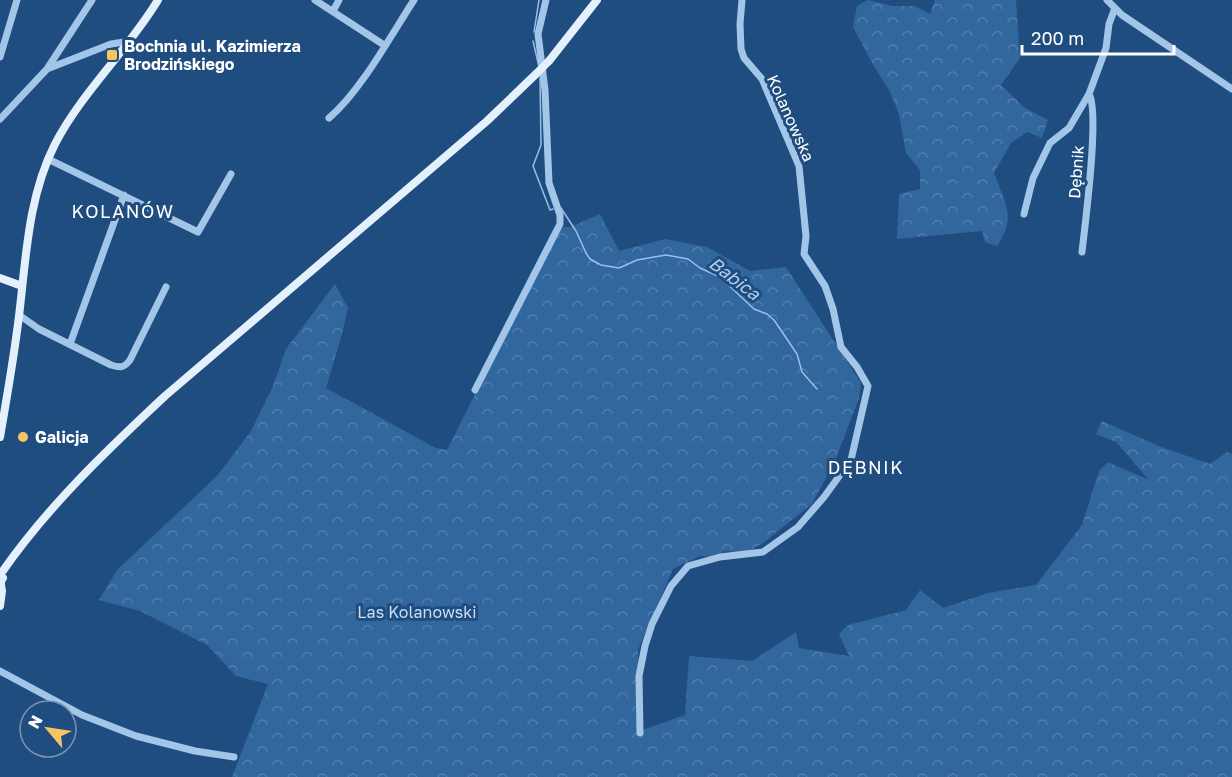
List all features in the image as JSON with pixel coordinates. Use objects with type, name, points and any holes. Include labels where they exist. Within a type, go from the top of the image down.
[{"type":"main road","points":[[0,437],[35,197],[48,159],[70,119],[128,45],[158,0]]},
{"type":"main road","points":[[0,606],[1,577],[81,480],[117,442],[165,396],[487,121],[549,61],[597,0]]},
{"type":"main road","points":[[0,278],[22,286]]},
{"type":"street","points":[[0,57],[17,0]]},
{"type":"street","points":[[0,119],[47,69],[92,0]]},
{"type":"street","points":[[315,0],[384,45]]},
{"type":"street","points":[[333,11],[339,0]]},
{"type":"street","points":[[329,118],[351,95],[414,0]]},
{"type":"street","points":[[475,390],[560,224],[560,215],[549,183],[545,90],[538,34],[546,0]]},
{"type":"street","name":"Kolanowska","points":[[640,733],[639,676],[645,646],[652,624],[671,586],[688,566],[720,557],[763,552],[798,528],[851,460],[868,386],[841,347],[833,309],[825,286],[804,254],[806,236],[799,166],[762,79],[744,58],[741,49],[740,24],[742,0]]},
{"type":"street","points":[[1107,0],[1115,8],[1232,89]]},
{"type":"street","name":"Dębnik","points":[[1024,214],[1033,178],[1050,143],[1069,128],[1089,94],[1106,48],[1109,24],[1115,8]]},
{"type":"street","points":[[47,69],[111,44],[124,42],[128,45]]},
{"type":"street","name":"Dębnik","points":[[1082,252],[1092,147],[1093,101],[1089,94]]},
{"type":"street","points":[[48,159],[198,232],[231,174]]},
{"type":"street","points":[[70,344],[124,195]]},
{"type":"street","points":[[19,315],[39,328],[120,368],[126,366],[166,287]]},
{"type":"street","points":[[0,671],[82,715],[136,736],[195,751],[234,757]]},
{"type":"green space","points":[[868,0],[892,6],[915,6],[930,14],[935,0],[1016,0],[1020,58],[1001,85],[1025,108],[1048,120],[1042,138],[1027,132],[1011,143],[994,173],[1005,202],[1008,218],[1007,227],[997,246],[985,242],[982,231],[897,239],[899,194],[920,189],[920,170],[906,153],[899,114],[890,92],[853,27],[857,6]]},
{"type":"green space","name":"Las Kolanowski","points":[[600,214],[619,251],[665,239],[707,247],[750,271],[786,267],[861,383],[859,398],[835,461],[812,504],[763,543],[747,552],[724,551],[714,557],[700,556],[673,569],[638,650],[642,730],[685,715],[689,656],[752,661],[796,632],[799,648],[849,656],[839,634],[848,625],[906,610],[920,590],[943,608],[988,593],[1036,585],[1082,525],[1099,471],[1108,462],[1149,480],[1116,442],[1096,434],[1102,421],[1161,447],[1210,464],[1227,452],[1232,454],[1232,777],[232,777],[268,684],[236,676],[207,645],[140,611],[99,600],[117,570],[217,476],[251,431],[273,386],[286,349],[335,284],[348,308],[326,388],[436,448],[447,450],[550,246],[563,227],[570,227]]},
{"type":"waterway","name":"Babica","points":[[534,32],[539,0]]},
{"type":"waterway","name":"Babica","points":[[533,41],[539,67]]},
{"type":"waterway","name":"Babica","points":[[540,78],[541,145],[533,166],[550,210],[553,209]]},
{"type":"waterway","name":"Babica","points":[[561,208],[590,259],[601,265],[619,268],[637,260],[666,255],[688,259],[700,268],[720,277],[754,309],[767,314],[774,320],[797,354],[802,372],[817,389]]},
{"type":"place","name":"Bochnia ul. Kazimierza Brodzińskiego","points":[[112,55]]},
{"type":"place","name":"Galicja","points":[[23,437]]},
{"type":"district","name":"KOLANÓW","points":[[123,211]]},
{"type":"district","name":"DĘBNIK","points":[[866,467]]}]
